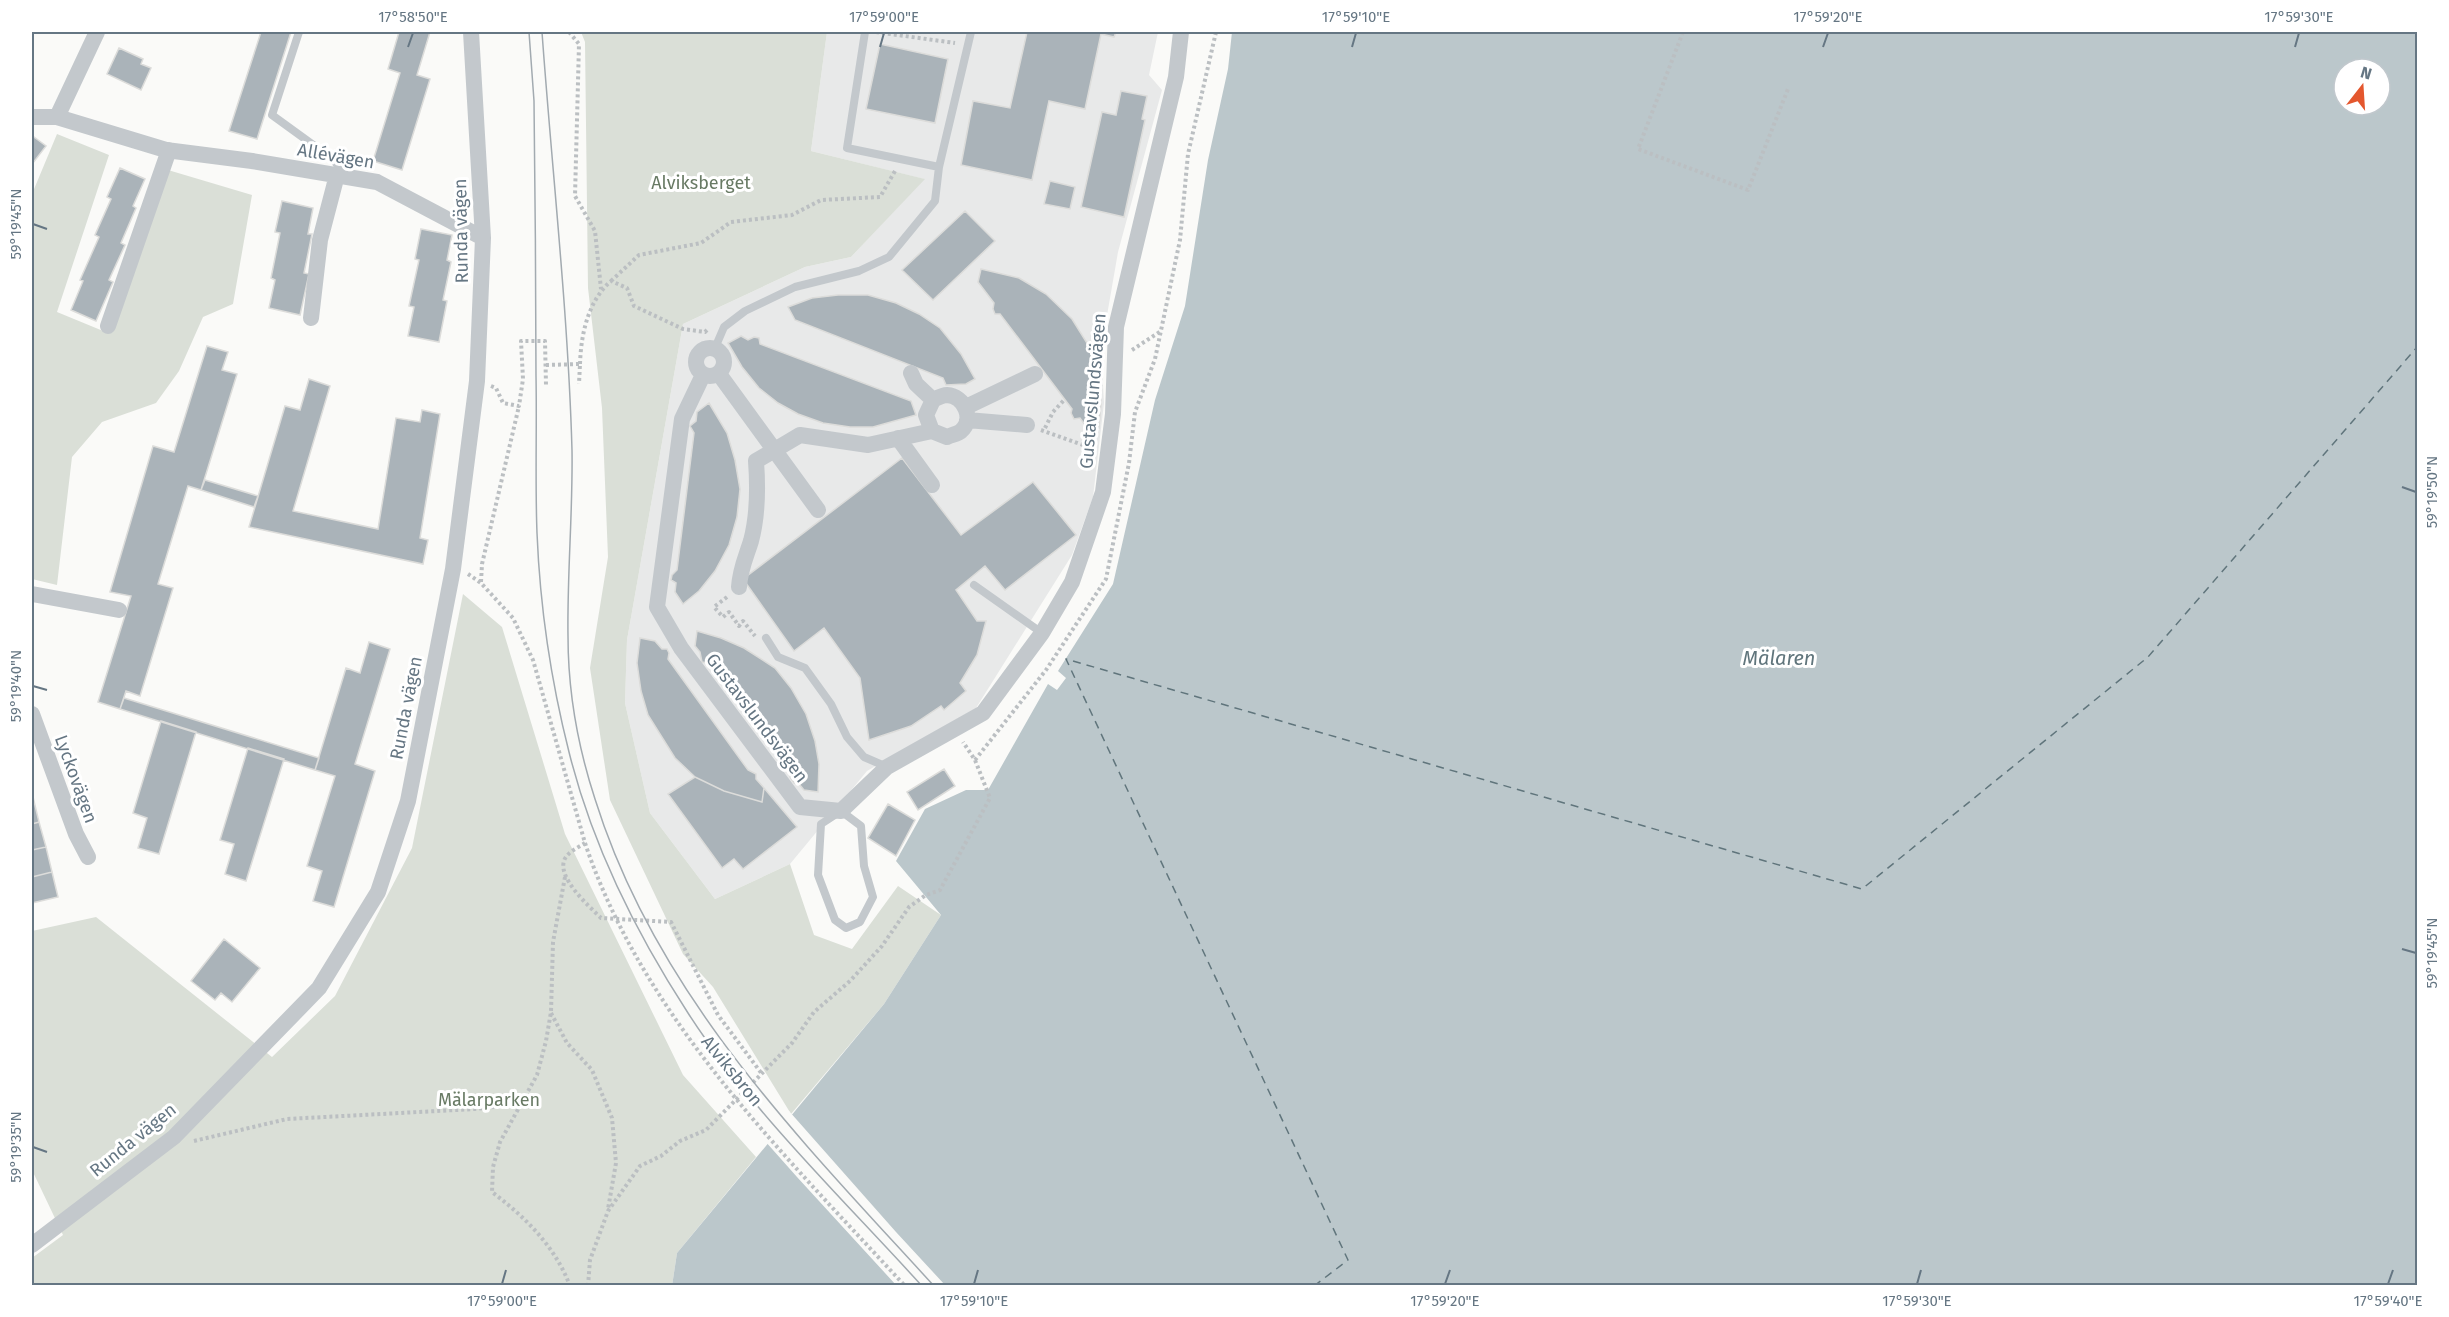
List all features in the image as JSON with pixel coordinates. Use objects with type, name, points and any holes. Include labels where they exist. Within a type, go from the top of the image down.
[{"type":"street","points":[[57,117],[97,32]]},
{"type":"street","name":"Runda vägen","points":[[32,1245],[174,1137],[319,988],[378,892],[408,801],[453,569],[477,381],[483,238],[471,32]]},
{"type":"street","name":"Gustavslundsvägen","points":[[715,348],[704,349],[696,356],[696,368],[711,375],[682,419],[657,607],[681,648],[800,807],[840,811],[886,767],[983,713],[1042,633],[1072,582],[1103,492],[1113,414],[1116,327],[1176,77],[1181,32]]},
{"type":"street","name":"Allévägen","points":[[32,117],[57,117],[169,150],[377,182],[483,238]]},
{"type":"street","points":[[108,326],[169,150]]},
{"type":"street","points":[[311,318],[320,240],[341,176]]},
{"type":"street","points":[[715,348],[723,356],[724,365],[711,375],[775,449],[818,510]]},
{"type":"street","points":[[911,373],[916,384],[933,400]]},
{"type":"street","points":[[739,586],[740,571],[751,540],[758,496],[756,461],[800,435],[868,445],[932,431],[946,436],[961,431],[967,414],[1035,374]]},
{"type":"street","points":[[932,431],[926,415],[933,400],[945,395],[958,398],[967,414]]},
{"type":"street","points":[[967,414],[1027,424]]},
{"type":"street","points":[[898,438],[932,485]]},
{"type":"street","points":[[32,594],[119,610]]},
{"type":"street","name":"Lyckovägen","points":[[32,714],[75,834],[88,857]]},
{"type":"lane","points":[[299,32],[273,115],[334,160],[341,176]]},
{"type":"lane","points":[[865,32],[847,148],[939,167]]},
{"type":"lane","name":"Gustavslundsvägen","points":[[715,348],[724,327],[745,310],[795,287],[859,271],[889,257],[934,201],[939,167],[971,32]]},
{"type":"lane","points":[[974,585],[1042,633]]},
{"type":"lane","points":[[763,639],[778,657],[805,668],[831,704],[847,737],[864,757],[886,767]]},
{"type":"lane","points":[[840,811],[861,826],[864,866],[873,897],[860,922],[846,928],[835,920],[818,875],[821,824],[840,811]]},
{"type":"path","points":[[569,32],[579,45],[575,196],[595,231],[601,289]]},
{"type":"path","points":[[872,32],[968,45]]},
{"type":"path","points":[[1683,32],[1638,149],[1748,190],[1788,89]]},
{"type":"path","points":[[579,384],[580,343],[595,297],[639,255],[701,243],[731,222],[792,215],[821,200],[880,197],[893,177],[899,159]]},
{"type":"path","points":[[611,281],[627,288],[634,306],[683,329],[705,332],[716,322],[724,327]]},
{"type":"path","points":[[481,583],[482,564],[519,406],[523,379],[521,341],[545,341],[546,385]]},
{"type":"path","points":[[546,365],[580,364]]},
{"type":"path","points":[[1044,431],[1053,412],[1065,399]]},
{"type":"path","points":[[503,403],[519,406]]},
{"type":"path","points":[[1027,424],[1108,454]]},
{"type":"path","points":[[453,569],[470,574],[481,583]]},
{"type":"path","name":"Alviksbron","points":[[481,583],[513,618],[533,660],[595,874],[621,926],[679,1026],[716,1076],[786,1157],[904,1286]]},
{"type":"path","points":[[739,586],[714,607],[723,617],[729,612],[739,626],[743,621],[763,639]]},
{"type":"path","points":[[608,1211],[640,1166],[661,1156],[680,1141],[706,1130],[792,1043],[814,1012],[850,981],[882,946],[909,907],[940,890],[990,798],[975,760]]},
{"type":"path","points":[[585,843],[566,855],[562,863],[565,876],[576,892],[602,918],[670,922],[718,1015],[762,1074]]},
{"type":"path","points":[[565,876],[553,942],[551,1012],[537,1075],[500,1142],[493,1167],[492,1192],[520,1214],[548,1244],[570,1286]]},
{"type":"path","points":[[551,1012],[567,1042],[592,1070],[612,1118],[616,1163],[608,1211],[590,1260],[588,1286]]},
{"type":"path","points":[[187,1143],[287,1119],[475,1109],[523,1104]]},
{"type":"shaded area","points":[[827,32],[1158,32],[1149,75],[1162,90],[1118,252],[1101,350],[1104,403],[1093,497],[1072,555],[976,708],[867,771],[790,864],[715,899],[650,813],[625,703],[627,640],[683,324],[805,267],[851,257],[924,179],[811,151]]},
{"type":"green space","name":"Alviksberget","points":[[581,32],[827,32],[811,151],[925,179],[851,257],[805,267],[683,324],[627,640],[625,703],[650,813],[715,899],[790,864],[814,935],[852,949],[898,886],[941,915],[884,1004],[791,1114],[713,987],[683,954],[610,800],[590,668],[608,557],[602,408],[588,288],[585,42]]},
{"type":"green space","points":[[57,134],[109,155],[57,312],[108,333],[168,170],[252,195],[233,304],[203,317],[179,371],[156,403],[102,422],[72,457],[57,585],[32,579],[32,194]]},
{"type":"green space","name":"Mälarparken","points":[[463,594],[502,627],[565,834],[683,1075],[756,1157],[677,1253],[672,1286],[32,1285],[32,1258],[63,1235],[32,1170],[32,931],[96,917],[272,1057],[335,996],[412,848]]},
{"type":"water","name":"Mälaren","points":[[1232,32],[2417,32],[2417,1285],[672,1286],[677,1253],[884,1004],[941,915],[896,861],[925,809],[966,790],[988,790],[1048,684],[1057,690],[1066,678],[1058,671],[1113,584],[1155,400],[1185,306],[1208,160],[1228,69]]},
{"type":"pier","points":[[789,1111],[945,1285],[896,1285],[797,1177],[765,1141]]},
{"type":"building","points":[[261,32],[291,32],[257,139],[229,131]]},
{"type":"building","points":[[399,32],[430,32],[417,75],[430,79],[402,170],[373,161],[400,73],[388,69]]},
{"type":"building","points":[[1027,32],[1116,32],[1114,37],[1101,34],[1085,109],[1049,101],[1032,180],[961,165],[973,101],[1010,108]]},
{"type":"building","points":[[880,44],[948,59],[935,123],[866,109]]},
{"type":"building","points":[[119,48],[143,59],[141,64],[151,68],[141,90],[107,74]]},
{"type":"building","points":[[1121,91],[1147,96],[1142,119],[1145,120],[1124,217],[1081,207],[1102,112],[1116,115]]},
{"type":"building","points":[[34,137],[46,146],[33,163],[32,140]]},
{"type":"building","points":[[120,168],[145,179],[121,243],[125,245],[109,280],[113,282],[96,321],[71,310],[83,281],[80,280],[99,237],[95,235],[111,199],[107,197]]},
{"type":"building","points":[[1050,181],[1075,187],[1070,209],[1044,204]]},
{"type":"building","points":[[282,201],[313,208],[308,234],[312,234],[304,273],[309,274],[300,315],[269,308],[275,280],[271,278],[280,233],[275,232]]},
{"type":"building","points":[[965,211],[995,241],[933,300],[902,270]]},
{"type":"building","points":[[421,229],[452,235],[447,260],[451,262],[443,300],[447,301],[439,342],[408,336],[414,307],[409,306],[419,260],[415,259]]},
{"type":"building","points":[[981,269],[1019,278],[1046,294],[1072,319],[1087,343],[1097,371],[1101,403],[1099,428],[1085,425],[1080,418],[1074,419],[1072,409],[1000,314],[995,314],[994,303],[978,282]]},
{"type":"building","points":[[868,295],[896,303],[919,314],[940,328],[961,354],[975,379],[966,384],[946,385],[943,378],[795,320],[788,307],[812,298]]},
{"type":"building","points":[[741,336],[748,340],[754,337],[759,338],[760,344],[911,401],[916,415],[873,427],[850,427],[823,423],[798,414],[778,403],[759,388],[742,367],[728,343]]},
{"type":"building","points":[[207,346],[228,352],[222,370],[237,374],[201,490],[188,486],[158,584],[173,588],[140,696],[126,691],[120,709],[98,702],[131,596],[110,592],[153,446],[174,452]]},
{"type":"building","points":[[309,379],[330,386],[293,511],[378,529],[396,418],[420,422],[422,410],[440,414],[420,538],[428,540],[423,564],[249,527],[285,406],[300,410]]},
{"type":"building","points":[[709,403],[727,433],[735,460],[740,489],[737,517],[729,545],[715,571],[699,591],[683,604],[675,592],[676,583],[671,580],[677,570],[694,433],[690,426],[696,421],[697,412]]},
{"type":"building","points":[[902,458],[961,535],[1033,482],[1076,535],[1005,590],[985,566],[956,590],[977,621],[986,621],[977,655],[960,683],[966,691],[944,710],[941,706],[911,726],[869,740],[860,678],[824,628],[794,651],[743,579]]},
{"type":"building","points":[[205,480],[258,496],[254,507],[201,490]]},
{"type":"building","points":[[697,631],[744,648],[775,668],[791,688],[806,714],[815,741],[819,764],[818,792],[804,790],[799,784],[794,783],[790,777],[791,772],[708,663],[702,662],[700,652],[695,646]]},
{"type":"building","points":[[640,638],[655,641],[662,649],[667,649],[668,659],[748,770],[756,774],[756,779],[764,788],[762,802],[724,791],[695,777],[675,758],[648,715],[641,691],[637,663]]},
{"type":"building","points":[[369,642],[390,649],[355,764],[375,771],[334,907],[313,901],[322,871],[307,866],[335,776],[315,770],[346,668],[360,673]]},
{"type":"building","points":[[124,698],[319,758],[315,770],[120,709]]},
{"type":"building","points":[[161,721],[196,732],[159,854],[138,848],[147,818],[133,813]]},
{"type":"building","points":[[248,748],[284,759],[246,881],[225,874],[234,844],[220,840]]},
{"type":"building","points":[[944,769],[955,786],[918,810],[907,792]]},
{"type":"building","points":[[695,777],[724,791],[762,802],[764,788],[797,827],[743,869],[734,859],[722,868],[668,794]]},
{"type":"building","points":[[32,798],[39,822],[32,824]]},
{"type":"building","points":[[888,804],[915,820],[896,856],[868,838]]},
{"type":"building","points":[[39,822],[46,847],[32,850],[32,824]]},
{"type":"building","points":[[46,847],[52,872],[32,877],[32,850]]},
{"type":"building","points":[[52,872],[58,897],[32,903],[32,877]]},
{"type":"building","points":[[224,939],[260,968],[232,1002],[221,993],[215,1000],[191,981]]},
{"type":"ferry route","points":[[1314,1286],[1348,1260],[1066,659],[1862,889],[2148,657],[2418,346]]},
{"type":"tram line","points":[[529,32],[534,101],[538,561],[552,671],[569,752],[579,787],[590,821],[618,887],[651,952],[688,1013],[740,1085],[769,1120],[922,1286]]},
{"type":"tram line","points":[[542,32],[570,398],[572,473],[568,657],[579,739],[595,799],[622,870],[655,937],[693,1000],[783,1119],[934,1286]]}]
